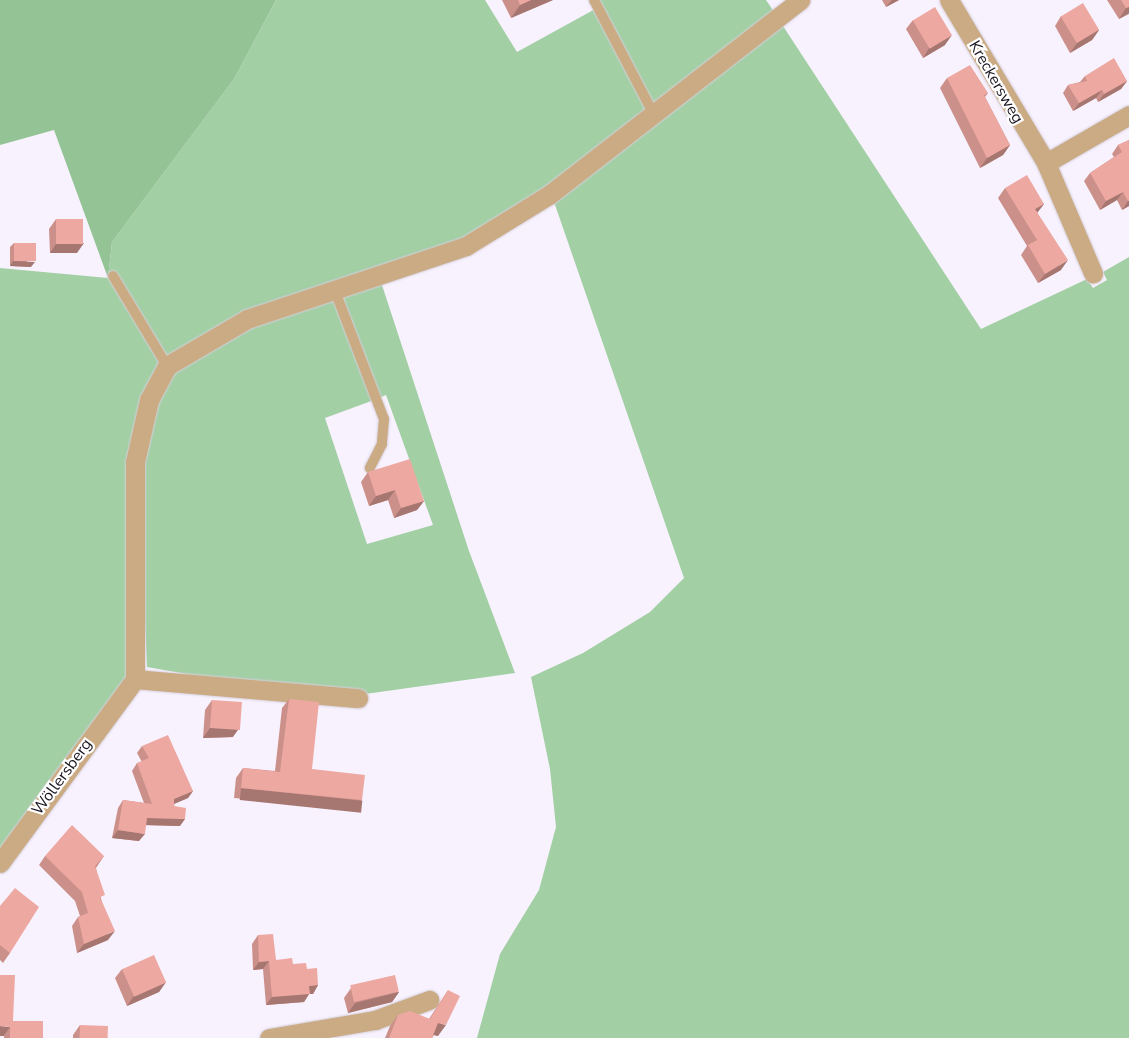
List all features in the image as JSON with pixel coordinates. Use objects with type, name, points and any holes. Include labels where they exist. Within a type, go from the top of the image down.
[{"type":"street","points":[[358,698],[130,685],[135,462],[149,400],[167,366],[247,319],[466,246],[549,195],[749,42],[800,0]]},
{"type":"street","name":"Kreckersweg","points":[[949,0],[1046,163],[1093,273]]},
{"type":"street","points":[[1046,163],[1129,115]]},
{"type":"street","name":"Wöllersberg","points":[[0,863],[130,685]]},
{"type":"street","points":[[268,1038],[375,1020],[429,1000]]},
{"type":"lane","points":[[594,0],[654,115]]},
{"type":"lane","points":[[113,276],[167,366]]},
{"type":"lane","points":[[335,291],[384,419],[382,444],[370,468]]},
{"type":"green space","points":[[0,0],[276,0],[234,79],[112,242],[108,278],[54,130],[0,145]]},
{"type":"green space","points":[[276,0],[485,0],[517,52],[597,8],[649,114],[466,243],[370,277],[168,362],[115,273],[108,278],[112,242],[234,79]]},
{"type":"green space","points":[[596,0],[766,0],[777,16],[654,111]]},
{"type":"green space","points":[[783,26],[981,329],[1087,279],[1093,288],[1107,280],[1103,272],[1129,257],[1129,1038],[477,1038],[500,954],[539,890],[556,827],[550,769],[531,677],[583,653],[650,612],[684,578],[553,199]]},
{"type":"green space","points":[[0,268],[108,278],[163,366],[146,400],[131,670],[0,848]]},
{"type":"green space","points":[[381,282],[469,551],[515,673],[358,695],[254,686],[147,667],[138,463],[152,401],[170,368],[248,323],[333,295],[374,400],[325,418],[367,544],[433,525],[386,395],[379,398],[340,294]]},
{"type":"building","points":[[518,0],[531,0],[520,5]]},
{"type":"building","points":[[1121,0],[1129,0],[1129,7],[1126,8]]},
{"type":"building","points":[[1083,3],[1099,30],[1077,43],[1061,16]]},
{"type":"building","points":[[935,7],[952,35],[930,49],[913,20]]},
{"type":"building","points":[[1114,58],[1127,81],[1104,94],[1102,90],[1079,103],[1068,85],[1087,81],[1085,76]]},
{"type":"building","points":[[970,65],[988,93],[984,95],[1010,145],[987,158],[947,78]]},
{"type":"building","points":[[1129,140],[1129,201],[1123,192],[1106,201],[1090,173],[1122,152],[1118,145]]},
{"type":"building","points":[[1027,175],[1044,204],[1035,209],[1068,260],[1045,274],[1028,245],[1037,240],[1005,188]]},
{"type":"building","points":[[56,219],[83,219],[83,244],[56,244]]},
{"type":"building","points":[[14,243],[36,243],[36,261],[14,261]]},
{"type":"building","points":[[410,459],[424,501],[401,508],[395,490],[376,496],[368,472]]},
{"type":"building","points":[[289,699],[319,702],[312,769],[365,775],[362,800],[241,788],[243,768],[280,772]]},
{"type":"building","points":[[212,700],[242,702],[240,730],[210,728]]},
{"type":"building","points":[[168,735],[193,791],[174,799],[174,806],[186,808],[185,819],[147,818],[145,834],[118,830],[123,800],[152,804],[137,763],[149,758],[142,746]]},
{"type":"building","points":[[72,825],[104,856],[95,866],[105,895],[100,897],[115,931],[84,944],[78,917],[88,913],[82,892],[45,856]]},
{"type":"building","points":[[15,888],[39,907],[10,953],[0,945],[0,906]]},
{"type":"building","points":[[273,934],[276,960],[292,958],[293,964],[306,963],[307,969],[317,968],[318,985],[309,986],[310,994],[272,997],[269,961],[259,962],[258,935]]},
{"type":"building","points":[[154,955],[166,982],[134,997],[122,969]]},
{"type":"building","points":[[0,975],[15,975],[13,1021],[43,1021],[43,1038],[10,1038],[10,1027],[0,1026]]},
{"type":"building","points":[[395,975],[399,992],[354,1002],[350,985]]},
{"type":"building","points":[[448,990],[460,996],[446,1025],[438,1023],[432,1038],[389,1038],[398,1015],[410,1011],[430,1019]]},
{"type":"building","points":[[80,1025],[108,1026],[108,1038],[80,1038]]}]
